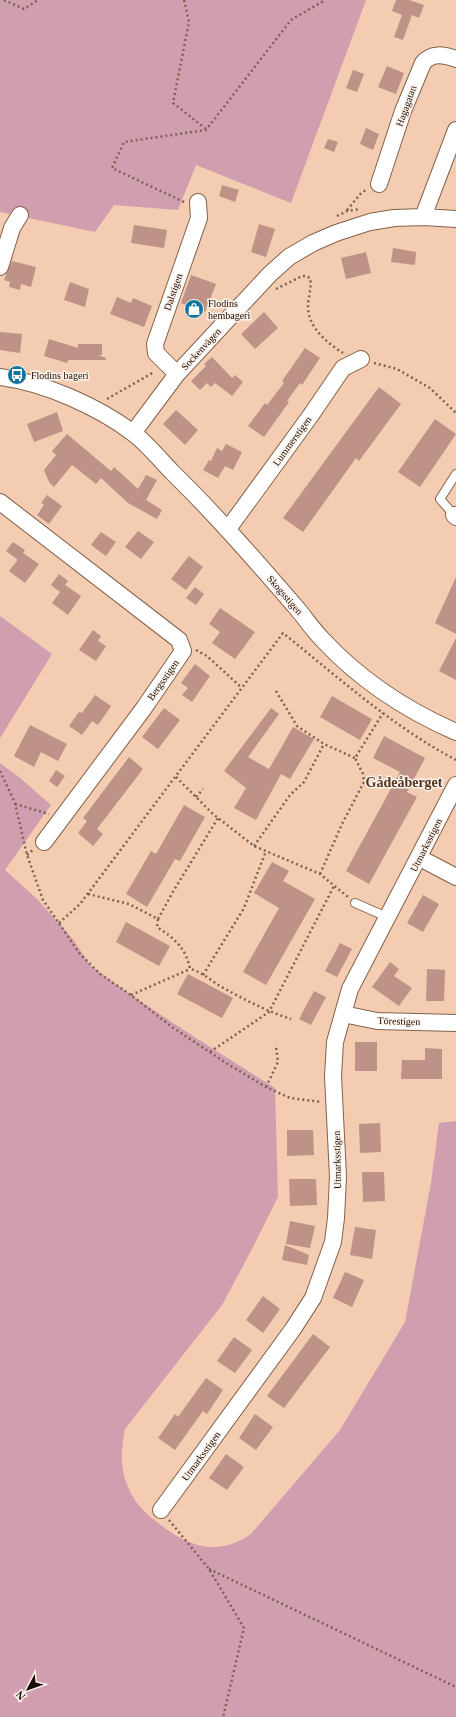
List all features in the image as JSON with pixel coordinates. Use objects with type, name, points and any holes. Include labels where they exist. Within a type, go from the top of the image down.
[{"type":"street","name":"Hagagatan","points":[[379,184],[403,111],[423,63],[426,59],[436,55],[456,59]]},
{"type":"street","points":[[423,217],[456,130]]},
{"type":"street","name":"Dalstigen","points":[[172,369],[156,353],[155,344],[199,218],[198,206]]},
{"type":"street","points":[[0,267],[12,228],[20,215]]},
{"type":"street","name":"Sockenvägen","points":[[133,433],[172,369],[289,257],[313,243],[336,233],[382,220],[423,217],[456,219]]},
{"type":"street","name":"Lummerstigen","points":[[228,529],[311,415],[343,368],[361,359]]},
{"type":"street","points":[[0,377],[38,386],[69,397],[98,411],[133,433]]},
{"type":"street","name":"Skogsstigen","points":[[133,433],[228,529],[322,639],[354,669],[385,693],[404,705],[434,722],[456,732]]},
{"type":"street","points":[[0,502],[179,640]]},
{"type":"street","name":"Bergsstigen","points":[[44,842],[144,708],[183,651],[179,640]]},
{"type":"street","name":"Utmarksstigen","points":[[161,1510],[293,1329],[313,1298],[333,1242],[336,1218],[338,1178],[333,1076],[335,1042],[350,989],[420,858],[456,785]]},
{"type":"street","points":[[420,858],[456,877]]},
{"type":"street","name":"Törestigen","points":[[343,1014],[377,1021],[456,1023]]},
{"type":"lane","points":[[455,516],[440,499],[456,474]]},
{"type":"lane","points":[[355,903],[388,917]]},
{"type":"path","points":[[4,0],[24,9],[38,0]]},
{"type":"path","points":[[184,0],[189,22],[173,103],[206,130]]},
{"type":"path","points":[[198,206],[112,168],[124,142],[206,130],[291,20],[325,0]]},
{"type":"path","points":[[347,211],[362,192],[379,184]]},
{"type":"path","points":[[333,218],[347,211],[361,209]]},
{"type":"path","points":[[260,284],[270,291],[302,276],[310,278],[309,314],[315,329],[336,349],[343,354],[397,369],[430,388],[456,413]]},
{"type":"path","points":[[101,398],[108,399],[172,369]]},
{"type":"path","points":[[59,923],[80,904],[88,894],[283,633],[383,713],[431,747],[456,760]]},
{"type":"path","points":[[179,640],[207,656],[242,688]]},
{"type":"path","points":[[276,691],[297,726],[324,744],[355,758],[363,774],[364,782],[342,824],[320,874]]},
{"type":"path","points":[[355,758],[383,713]]},
{"type":"path","points":[[254,846],[290,795],[304,782],[324,744]]},
{"type":"path","points":[[0,771],[15,803],[26,855],[43,900],[80,954],[100,974],[131,995],[172,1027],[266,1087],[290,1098],[335,1104]]},
{"type":"path","points":[[176,778],[218,818],[254,846],[320,874],[355,903]]},
{"type":"path","points":[[196,797],[203,789]]},
{"type":"path","points":[[15,803],[61,818]]},
{"type":"path","points":[[190,969],[188,959],[174,938],[157,927],[158,920],[174,890],[218,818]]},
{"type":"path","points":[[203,975],[244,908],[266,851]]},
{"type":"path","points":[[210,1052],[269,1012],[334,886]]},
{"type":"path","points":[[88,894],[129,904],[158,920]]},
{"type":"path","points":[[131,995],[190,969],[196,970],[220,986],[269,1012],[291,1019]]},
{"type":"path","points":[[266,1087],[278,1062],[276,1047]]},
{"type":"path","points":[[161,1510],[209,1569],[244,1628],[223,1717]]},
{"type":"path","points":[[209,1569],[456,1687]]},
{"type":"shaded area","points":[[0,0],[366,0],[291,203],[196,165],[178,210],[114,205],[95,232],[0,212]]},
{"type":"shaded area","points":[[0,616],[52,654],[0,738]]},
{"type":"shaded area","points":[[0,763],[19,777],[51,805],[5,870],[37,899],[72,938],[90,965],[131,995],[275,1088],[278,1197],[222,1305],[125,1429],[122,1466],[128,1487],[134,1499],[142,1509],[151,1518],[173,1534],[194,1544],[216,1547],[239,1541],[251,1534],[340,1430],[405,1322],[431,1183],[439,1123],[456,1121],[456,1717],[0,1717]]},
{"type":"building","points":[[396,0],[409,0],[424,5],[419,18],[412,15],[403,40],[394,37],[402,15],[392,11]]},
{"type":"building","points":[[387,66],[404,73],[396,94],[378,87]]},
{"type":"building","points":[[353,70],[364,74],[357,92],[346,88]]},
{"type":"building","points":[[366,128],[379,134],[373,150],[360,144]]},
{"type":"building","points":[[328,139],[338,142],[334,152],[324,148]]},
{"type":"building","points":[[222,185],[239,190],[235,202],[219,196]]},
{"type":"building","points":[[259,224],[275,229],[266,257],[251,252]]},
{"type":"building","points":[[134,225],[167,230],[164,248],[131,243]]},
{"type":"building","points":[[393,248],[416,252],[415,265],[391,262]]},
{"type":"building","points":[[366,252],[371,273],[346,279],[341,258]]},
{"type":"building","points":[[12,261],[36,267],[31,287],[21,284],[20,290],[9,287],[10,282],[4,280]]},
{"type":"building","points":[[191,275],[216,284],[205,312],[181,303]]},
{"type":"building","points":[[70,282],[89,289],[85,307],[64,300]]},
{"type":"building","points":[[117,297],[131,303],[133,298],[152,306],[144,327],[110,314]]},
{"type":"building","points":[[264,312],[278,328],[255,349],[241,334]]},
{"type":"building","points":[[0,332],[22,334],[20,353],[0,350]]},
{"type":"building","points":[[49,339],[78,348],[78,344],[102,344],[102,355],[98,355],[106,358],[106,360],[68,360],[67,363],[44,356]]},
{"type":"building","points":[[305,348],[320,358],[302,385],[300,383],[287,401],[289,402],[264,437],[248,426],[265,403],[267,405],[284,383],[282,381]]},
{"type":"building","points":[[212,357],[232,378],[235,375],[243,382],[232,396],[215,383],[211,387],[207,383],[200,390],[191,381],[206,366],[204,364]]},
{"type":"building","points":[[379,387],[401,404],[359,461],[356,458],[303,532],[283,518]]},
{"type":"building","points":[[176,410],[198,430],[185,445],[163,424]]},
{"type":"building","points":[[57,412],[63,431],[34,442],[27,424]]},
{"type":"building","points":[[435,419],[456,434],[420,487],[398,472]]},
{"type":"building","points":[[67,434],[111,471],[114,467],[138,489],[146,475],[157,480],[146,500],[162,510],[157,519],[128,503],[101,478],[96,484],[72,465],[54,487],[49,482],[44,470],[56,455],[52,451]]},
{"type":"building","points":[[226,444],[242,452],[233,470],[225,466],[218,478],[203,470],[209,460],[211,461],[217,448],[222,451]]},
{"type":"building","points":[[47,495],[62,506],[49,524],[37,515],[44,505],[41,503]]},
{"type":"building","points":[[138,531],[154,542],[141,559],[125,547]]},
{"type":"building","points":[[101,532],[116,542],[106,556],[91,545]]},
{"type":"building","points":[[13,542],[25,550],[18,560],[6,551]]},
{"type":"building","points":[[23,553],[39,564],[25,583],[9,571]]},
{"type":"building","points":[[189,556],[203,567],[186,590],[171,579]]},
{"type":"building","points":[[59,574],[68,581],[60,592],[51,585]]},
{"type":"building","points":[[456,577],[456,634],[435,623]]},
{"type":"building","points":[[65,585],[81,596],[68,615],[52,603]]},
{"type":"building","points":[[195,587],[204,594],[196,605],[186,598]]},
{"type":"building","points":[[220,608],[255,632],[235,659],[212,643],[220,632],[209,624]]},
{"type":"building","points":[[93,630],[101,636],[98,641],[106,646],[96,661],[79,650]]},
{"type":"building","points":[[456,638],[456,680],[439,671]]},
{"type":"building","points":[[195,664],[210,676],[192,702],[182,695],[188,688],[181,683]]},
{"type":"building","points":[[95,695],[111,706],[98,725],[92,721],[82,735],[69,726],[79,712],[82,713]]},
{"type":"building","points":[[332,696],[372,719],[360,740],[320,717]]},
{"type":"building","points":[[164,708],[180,720],[158,749],[142,737]]},
{"type":"building","points":[[271,708],[279,714],[248,757],[269,769],[293,727],[314,739],[290,779],[281,774],[256,820],[234,808],[246,788],[224,771]]},
{"type":"building","points":[[30,725],[67,744],[58,761],[41,752],[34,767],[14,756]]},
{"type":"building","points":[[384,736],[425,758],[407,792],[417,797],[369,884],[346,871],[400,772],[373,758]]},
{"type":"building","points":[[129,757],[143,769],[97,829],[103,834],[93,846],[78,833],[87,821],[83,818]]},
{"type":"building","points":[[56,770],[65,776],[57,787],[49,781]]},
{"type":"building","points":[[184,805],[205,817],[180,861],[175,859],[147,907],[126,894],[151,851],[156,854]]},
{"type":"building","points":[[272,862],[289,871],[283,881],[315,899],[266,985],[243,972],[279,908],[254,893]]},
{"type":"building","points":[[423,895],[439,904],[423,932],[407,923]]},
{"type":"building","points":[[126,922],[170,946],[159,966],[116,942]]},
{"type":"building","points":[[340,943],[352,949],[337,977],[325,971]]},
{"type":"building","points":[[390,962],[399,969],[394,976],[412,988],[399,1006],[372,987]]},
{"type":"building","points":[[427,969],[445,970],[444,1001],[426,1001]]},
{"type":"building","points":[[188,974],[233,998],[222,1018],[177,994]]},
{"type":"building","points":[[314,991],[326,997],[311,1025],[299,1019]]},
{"type":"building","points":[[355,1042],[377,1042],[377,1071],[355,1071]]},
{"type":"building","points":[[425,1048],[442,1049],[442,1079],[401,1079],[402,1060],[425,1060]]},
{"type":"building","points":[[380,1123],[381,1152],[360,1153],[359,1124]]},
{"type":"building","points":[[287,1130],[313,1130],[314,1155],[287,1156]]},
{"type":"building","points":[[362,1172],[384,1172],[385,1201],[363,1202]]},
{"type":"building","points":[[289,1179],[316,1179],[317,1205],[290,1206]]},
{"type":"building","points":[[290,1221],[315,1226],[310,1248],[286,1244]]},
{"type":"building","points":[[355,1227],[376,1230],[372,1259],[350,1255]]},
{"type":"building","points":[[285,1245],[309,1255],[307,1265],[282,1260]]},
{"type":"building","points":[[345,1272],[364,1280],[352,1307],[333,1298]]},
{"type":"building","points":[[263,1296],[280,1309],[263,1333],[246,1320]]},
{"type":"building","points":[[313,1334],[330,1347],[284,1408],[267,1396]]},
{"type":"building","points":[[234,1337],[252,1350],[235,1373],[217,1361]]},
{"type":"building","points":[[206,1378],[223,1390],[207,1414],[203,1411],[175,1450],[158,1438],[175,1414],[178,1417]]},
{"type":"building","points":[[255,1414],[273,1427],[256,1450],[239,1438]]},
{"type":"building","points":[[226,1454],[244,1467],[227,1490],[209,1478]]},
{"type":"place","name":"Flodins hembageri","points":[[194,309]]},
{"type":"place","name":"Flodins bageri","points":[[17,375]]},
{"type":"district","name":"Gådeåberget","points":[[404,782]]}]
